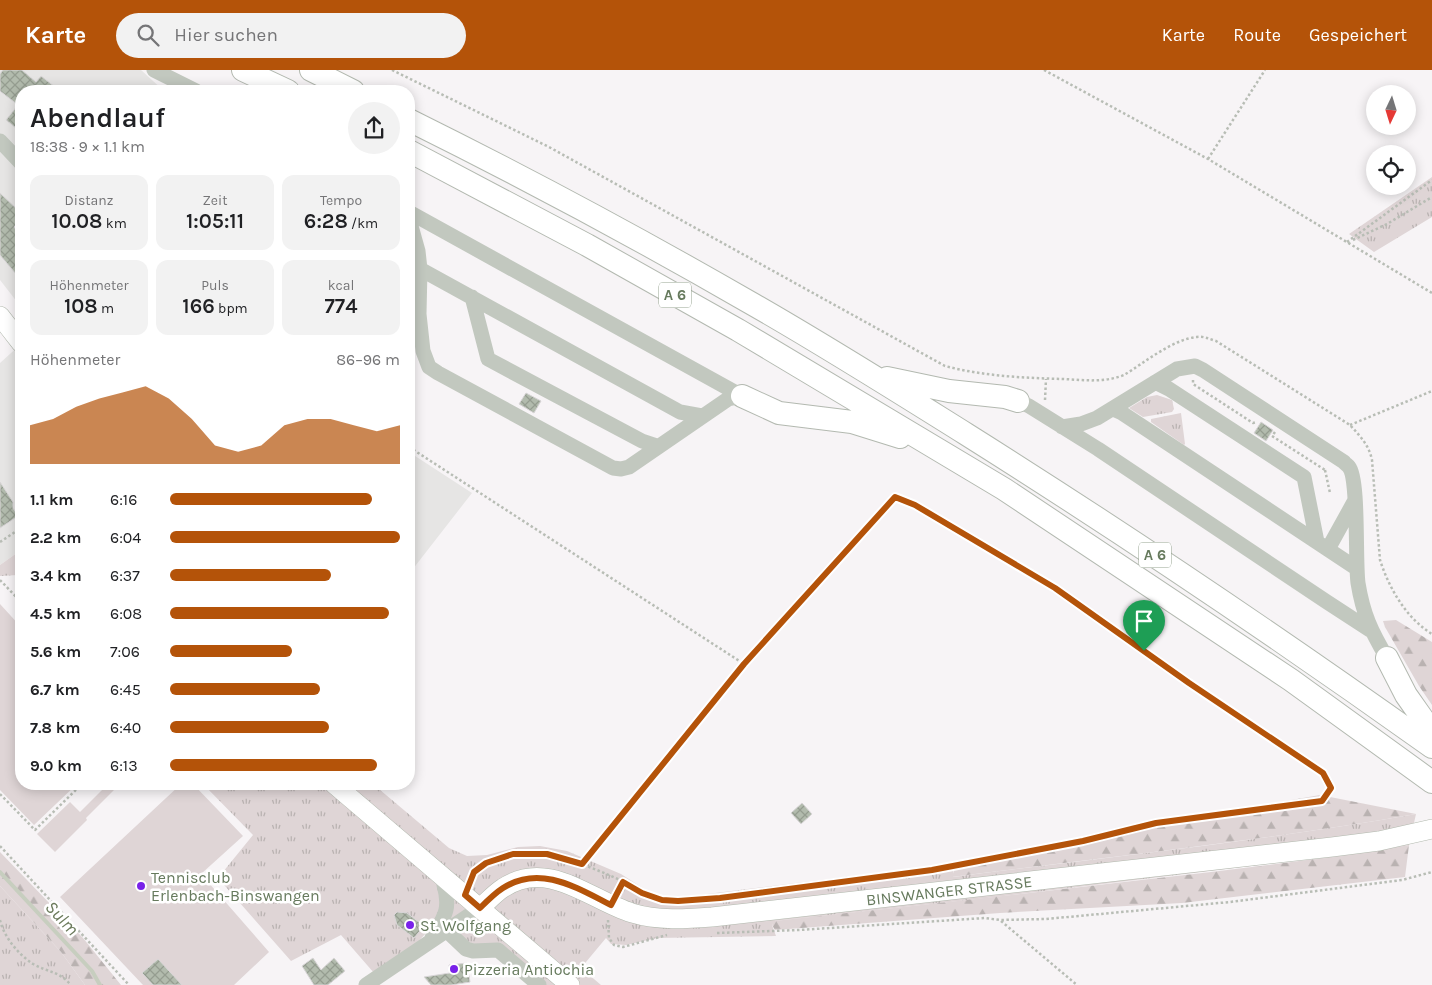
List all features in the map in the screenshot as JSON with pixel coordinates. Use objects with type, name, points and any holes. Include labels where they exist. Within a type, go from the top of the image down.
[{"type":"highway","points":[[243,70],[275,85]]},
{"type":"highway","points":[[310,70],[341,85]]},
{"type":"highway","name":"A 6","points":[[415,123],[573,205],[749,302],[871,374],[1051,487],[1195,582],[1432,747]]},
{"type":"highway","name":"A 6","points":[[415,154],[588,245],[738,330],[1012,494],[1291,680],[1432,782]]},
{"type":"highway","points":[[871,374],[949,391],[1004,397],[1018,401]]},
{"type":"highway","points":[[742,396],[780,414],[852,422],[937,448]]},
{"type":"highway","points":[[1387,658],[1406,695],[1432,732]]},
{"type":"main road","points":[[0,316],[15,335]]},
{"type":"main road","points":[[341,790],[570,985]]},
{"type":"main road","name":"BINSWANGER STRASSE","points":[[480,908],[502,888],[514,882],[546,877],[569,884],[611,905],[633,913],[659,918],[712,917],[1332,847],[1379,841],[1428,830]]},
{"type":"street","points":[[154,70],[184,85]]},
{"type":"street","points":[[0,141],[15,157]]},
{"type":"street","points":[[415,215],[742,396]]},
{"type":"street","points":[[415,240],[418,251],[415,263]]},
{"type":"street","points":[[415,268],[680,412],[702,416]]},
{"type":"street","points":[[415,276],[423,351],[429,367],[613,468],[621,469],[629,466],[728,399],[742,396]]},
{"type":"street","points":[[472,297],[488,359],[642,441],[657,446]]},
{"type":"street","points":[[1062,427],[1081,424],[1113,409],[1176,369],[1195,366],[1346,464],[1352,473],[1357,539],[1356,568],[1363,607],[1370,630],[1387,658]]},
{"type":"street","points":[[1155,382],[1169,388],[1304,477],[1322,545]]},
{"type":"street","points":[[1018,401],[1098,449],[1370,630]]},
{"type":"street","points":[[1113,409],[1122,413],[1356,568]]},
{"type":"street","points":[[1322,545],[1354,502]]},
{"type":"street","points":[[430,942],[447,912],[448,903],[444,885],[448,881]]},
{"type":"street","points":[[366,985],[480,908]]},
{"type":"street","points":[[447,931],[466,949],[473,951],[498,950],[539,985]]},
{"type":"path","points":[[392,70],[549,147],[946,366],[965,371],[1046,379],[1103,381],[1124,375],[1179,341],[1195,337],[1204,337],[1216,341],[1350,425],[1364,441],[1370,451],[1372,460],[1380,560],[1383,569],[1403,607],[1422,628],[1432,634]]},
{"type":"path","points":[[1044,70],[1208,160],[1432,293]]},
{"type":"path","points":[[1208,160],[1265,70]]},
{"type":"path","points":[[1347,242],[1432,180]]},
{"type":"path","points":[[1347,242],[1387,224],[1432,197]]},
{"type":"path","points":[[1042,414],[1045,403],[1046,379]]},
{"type":"path","points":[[1194,384],[1253,422],[1264,420]]},
{"type":"path","points":[[1350,425],[1432,391]]},
{"type":"path","points":[[1275,428],[1281,431],[1274,432],[1272,436],[1325,470],[1330,493]]},
{"type":"path","points":[[415,451],[744,664]]},
{"type":"path","points":[[1325,470],[1346,464]]},
{"type":"path","points":[[465,895],[474,872],[486,863],[513,854],[547,854],[582,864],[623,882],[642,893],[662,900],[678,901],[720,898],[932,870],[1083,841],[1156,823],[1322,801],[1331,788],[1323,773],[1189,683],[1055,588],[915,505],[895,497],[744,664],[582,864]]},
{"type":"path","points":[[0,542],[15,532]]},
{"type":"path","points":[[0,580],[15,596]]},
{"type":"path","points":[[0,794],[35,830],[76,790]]},
{"type":"path","points":[[0,846],[128,985]]},
{"type":"path","points":[[710,933],[800,930],[984,918],[1000,920],[1046,918],[1230,902],[1402,880],[1432,872]]},
{"type":"path","points":[[623,882],[611,905],[607,924],[609,938],[614,945],[623,947],[662,935],[672,935]]},
{"type":"path","points":[[834,882],[859,885]]},
{"type":"path","points":[[0,920],[10,942],[19,953],[34,964],[64,977],[71,985]]},
{"type":"path","points":[[1000,920],[1077,985]]},
{"type":"shaded area","points":[[0,70],[141,70],[157,85],[15,85],[15,299],[0,280]]},
{"type":"shaded area","points":[[15,349],[15,554],[0,565],[0,363]]},
{"type":"shaded area","points":[[415,456],[472,493],[415,566]]},
{"type":"green space","points":[[1432,177],[1432,217],[1374,252],[1349,234],[1406,195],[1416,195],[1416,188]]},
{"type":"green space","points":[[1157,395],[1172,400],[1174,409],[1172,412],[1143,417],[1129,408],[1147,397]]},
{"type":"green space","points":[[1181,413],[1184,445],[1151,422],[1151,419]]},
{"type":"green space","points":[[15,554],[15,575],[0,576],[0,565]]},
{"type":"green space","points":[[0,604],[15,620],[15,790],[71,790],[34,825],[0,790]]},
{"type":"green space","points":[[1396,620],[1432,642],[1432,705],[1419,686],[1383,621]]},
{"type":"green space","points":[[102,790],[114,790],[55,852],[37,834],[70,802],[80,812]]},
{"type":"green space","name":"Tennisclub Erlenbach-Binswangen","points":[[175,790],[199,790],[243,836],[201,874],[269,952],[234,985],[143,985],[60,897]]},
{"type":"green space","points":[[209,790],[380,790],[449,848],[467,856],[487,855],[518,847],[540,846],[567,851],[621,874],[649,892],[668,897],[699,895],[956,863],[953,877],[1242,841],[1416,814],[1409,845],[1359,853],[996,897],[775,921],[772,925],[776,936],[657,938],[626,945],[611,944],[606,938],[581,968],[601,985],[546,985],[505,950],[472,945],[441,917],[414,946],[374,973],[341,935],[291,961],[218,878],[253,835]]},
{"type":"green space","points":[[1320,795],[1416,814],[1242,841],[952,877],[956,863],[1021,854],[1137,827]]},
{"type":"green space","points":[[1409,845],[1405,877],[1182,903],[1000,913],[775,930],[772,925],[774,921],[1215,871]]},
{"type":"green space","points":[[0,852],[83,938],[121,985],[85,985],[61,952],[0,886]]},
{"type":"green space","points":[[0,886],[61,952],[85,985],[0,985]]},
{"type":"building","points":[[3,70],[22,70],[36,82],[41,76],[52,85],[15,85],[15,103],[0,91],[0,74]]},
{"type":"building","points":[[15,109],[15,127],[6,120]]},
{"type":"building","points":[[0,193],[15,207],[15,273],[0,255]]},
{"type":"building","points":[[526,393],[541,401],[534,413],[519,404]]},
{"type":"building","points":[[1261,422],[1273,430],[1266,441],[1254,433]]},
{"type":"building","points":[[0,482],[13,502],[15,518],[0,528]]},
{"type":"building","points":[[802,803],[812,814],[801,824],[791,813]]},
{"type":"building","name":"St. Wolfgang","points":[[397,912],[407,913],[424,926],[414,938],[397,925],[394,915]]},
{"type":"building","points":[[313,958],[321,970],[334,958],[345,971],[328,985],[314,985],[302,966]]},
{"type":"building","points":[[158,959],[182,985],[153,985],[142,973]]},
{"type":"building","points":[[467,963],[470,982],[451,985],[431,985],[424,977],[450,973],[449,965]]},
{"type":"waterway","name":"Sulm","points":[[0,872],[92,971],[100,985]]},
{"type":"place","name":"Tennisclub Erlenbach-Binswangen","points":[[141,886]]},
{"type":"place","name":"St. Wolfgang","points":[[410,925]]},
{"type":"place","name":"Pizzeria Antiochia","points":[[454,969]]},
{"type":"route","points":[[895,497],[915,505],[1055,588],[1144,651],[1323,773],[1331,788],[1322,801],[1156,823],[1083,841],[932,870],[720,898],[678,901],[662,900],[642,893],[623,882],[611,905],[569,884],[546,877],[514,882],[502,888],[480,908],[465,895],[474,872],[486,863],[513,854],[547,854],[582,864],[744,664],[895,497]]}]
